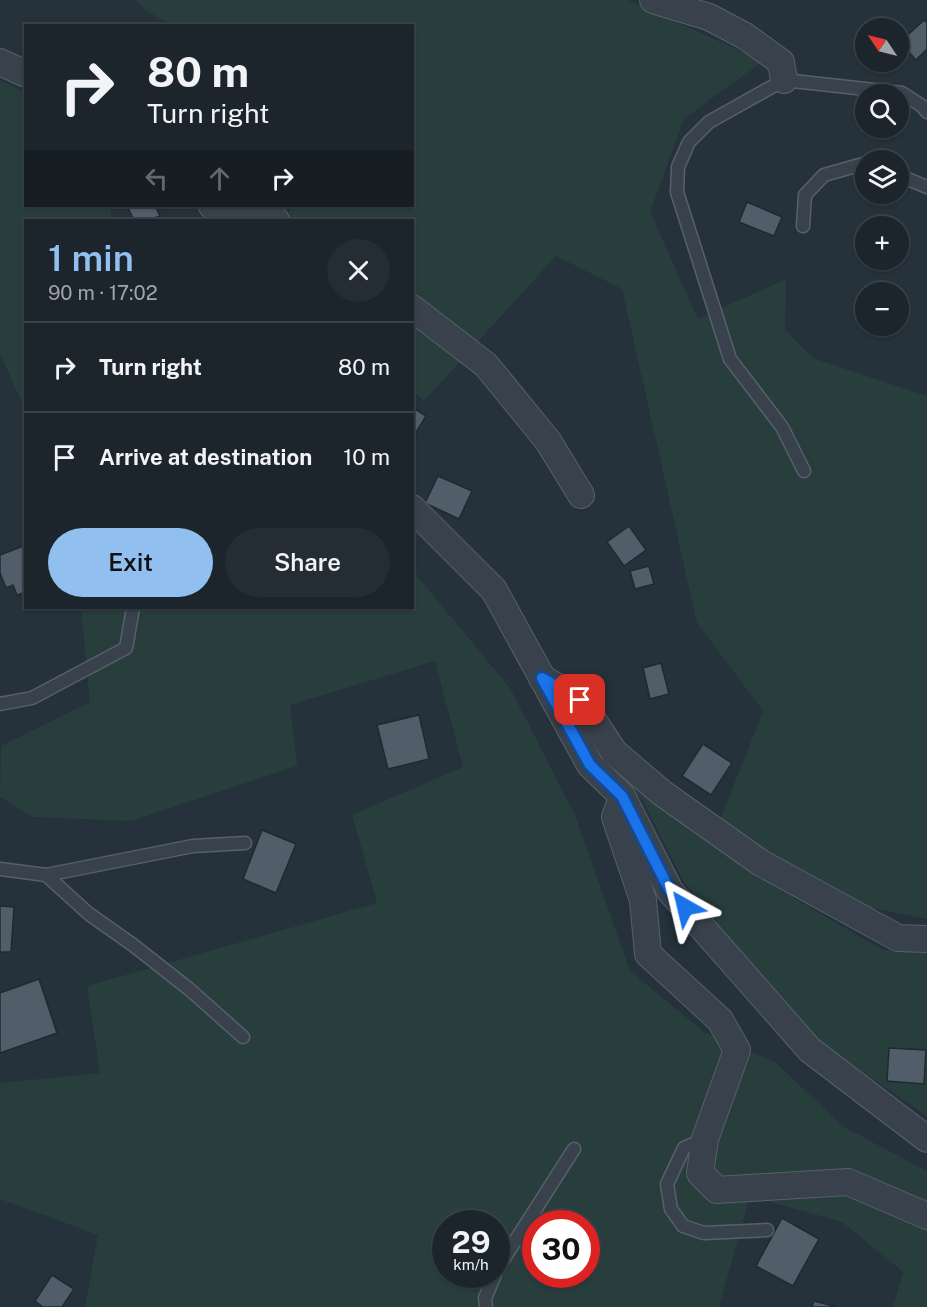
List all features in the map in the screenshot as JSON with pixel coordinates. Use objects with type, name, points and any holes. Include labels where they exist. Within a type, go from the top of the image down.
[{"type":"street","points":[[653,0],[709,17],[745,36],[781,62],[784,80]]},
{"type":"street","points":[[0,62],[24,73]]},
{"type":"street","points":[[212,207],[224,219]]},
{"type":"street","points":[[216,207],[271,219]]},
{"type":"street","points":[[414,310],[486,365],[548,441],[581,495]]},
{"type":"street","points":[[414,510],[494,590],[590,765],[622,796],[670,891],[810,1050],[927,1138]]},
{"type":"street","points":[[542,678],[580,700],[614,752],[662,793],[761,863],[898,938],[927,939]]},
{"type":"street","points":[[622,796],[615,818],[643,900],[648,954],[720,1020],[737,1050],[705,1138],[700,1173],[717,1190],[848,1182],[927,1216]]},
{"type":"lane","points":[[804,471],[782,427],[730,359],[678,192],[678,167],[689,142],[710,122],[784,80],[902,93],[927,112]]},
{"type":"lane","points":[[803,226],[805,195],[824,175],[855,166]]},
{"type":"lane","points":[[909,180],[927,187]]},
{"type":"lane","points":[[0,704],[33,698],[126,648],[134,609]]},
{"type":"lane","points":[[0,869],[46,875],[193,846],[245,843]]},
{"type":"lane","points":[[46,875],[89,914],[189,989],[243,1037]]},
{"type":"lane","points":[[705,1138],[684,1148],[668,1184],[671,1209],[683,1226],[704,1233],[767,1230]]},
{"type":"lane","points":[[510,1251],[574,1149]]},
{"type":"lane","points":[[486,1307],[485,1298],[489,1288]]},
{"type":"green space","points":[[136,0],[628,0],[763,61],[684,119],[650,212],[698,319],[786,279],[785,330],[813,358],[927,396],[927,919],[867,907],[768,855],[720,820],[763,711],[697,623],[622,289],[556,256],[424,401],[414,392],[414,219],[287,219],[291,207],[414,207],[414,24],[170,24],[145,10]]},
{"type":"green space","points":[[0,80],[24,92],[24,207],[110,207],[112,219],[24,219],[24,407],[0,354]]},
{"type":"green space","points":[[414,572],[510,688],[575,815],[630,971],[704,1032],[775,1062],[844,1127],[927,1171],[927,1307],[893,1307],[903,1272],[842,1222],[750,1196],[719,1307],[85,1307],[98,1235],[0,1199],[0,1083],[100,1073],[87,986],[377,903],[352,815],[463,767],[435,661],[290,705],[297,766],[131,821],[32,817],[0,797],[1,746],[90,702],[81,609],[414,609]]},
{"type":"green space","points":[[576,719],[655,799],[754,875],[883,950],[927,952],[927,1116],[829,1049],[765,983],[685,884],[642,800],[607,768]]},
{"type":"building","points":[[924,20],[927,23],[927,49],[916,60],[909,52],[909,34]]},
{"type":"building","points":[[747,202],[782,217],[774,236],[739,222]]},
{"type":"building","points":[[128,207],[156,207],[160,216],[152,219],[134,219]]},
{"type":"building","points":[[414,408],[426,416],[415,434],[417,435],[414,439]]},
{"type":"building","points":[[438,476],[472,491],[459,519],[425,503]]},
{"type":"building","points":[[629,526],[646,550],[624,566],[607,542]]},
{"type":"building","points":[[24,546],[24,593],[17,595],[13,585],[6,588],[0,573],[0,555]]},
{"type":"building","points":[[649,566],[654,584],[635,589],[630,571]]},
{"type":"building","points":[[661,663],[669,694],[650,699],[643,668]]},
{"type":"building","points":[[419,715],[429,759],[388,769],[377,725]]},
{"type":"building","points":[[703,744],[732,763],[711,795],[682,776]]},
{"type":"building","points":[[262,830],[296,844],[276,893],[243,879]]},
{"type":"building","points":[[0,906],[14,907],[11,952],[0,952]]},
{"type":"building","points":[[39,979],[57,1033],[0,1053],[0,993]]},
{"type":"building","points":[[889,1048],[926,1050],[924,1084],[887,1081]]},
{"type":"building","points":[[782,1218],[819,1239],[793,1286],[756,1266]]},
{"type":"building","points":[[52,1275],[74,1289],[62,1307],[43,1307],[35,1301]]},
{"type":"building","points":[[814,1301],[837,1307],[812,1307]]},
{"type":"route","points":[[580,700],[542,678],[590,765],[622,796],[670,891],[685,907]]}]
